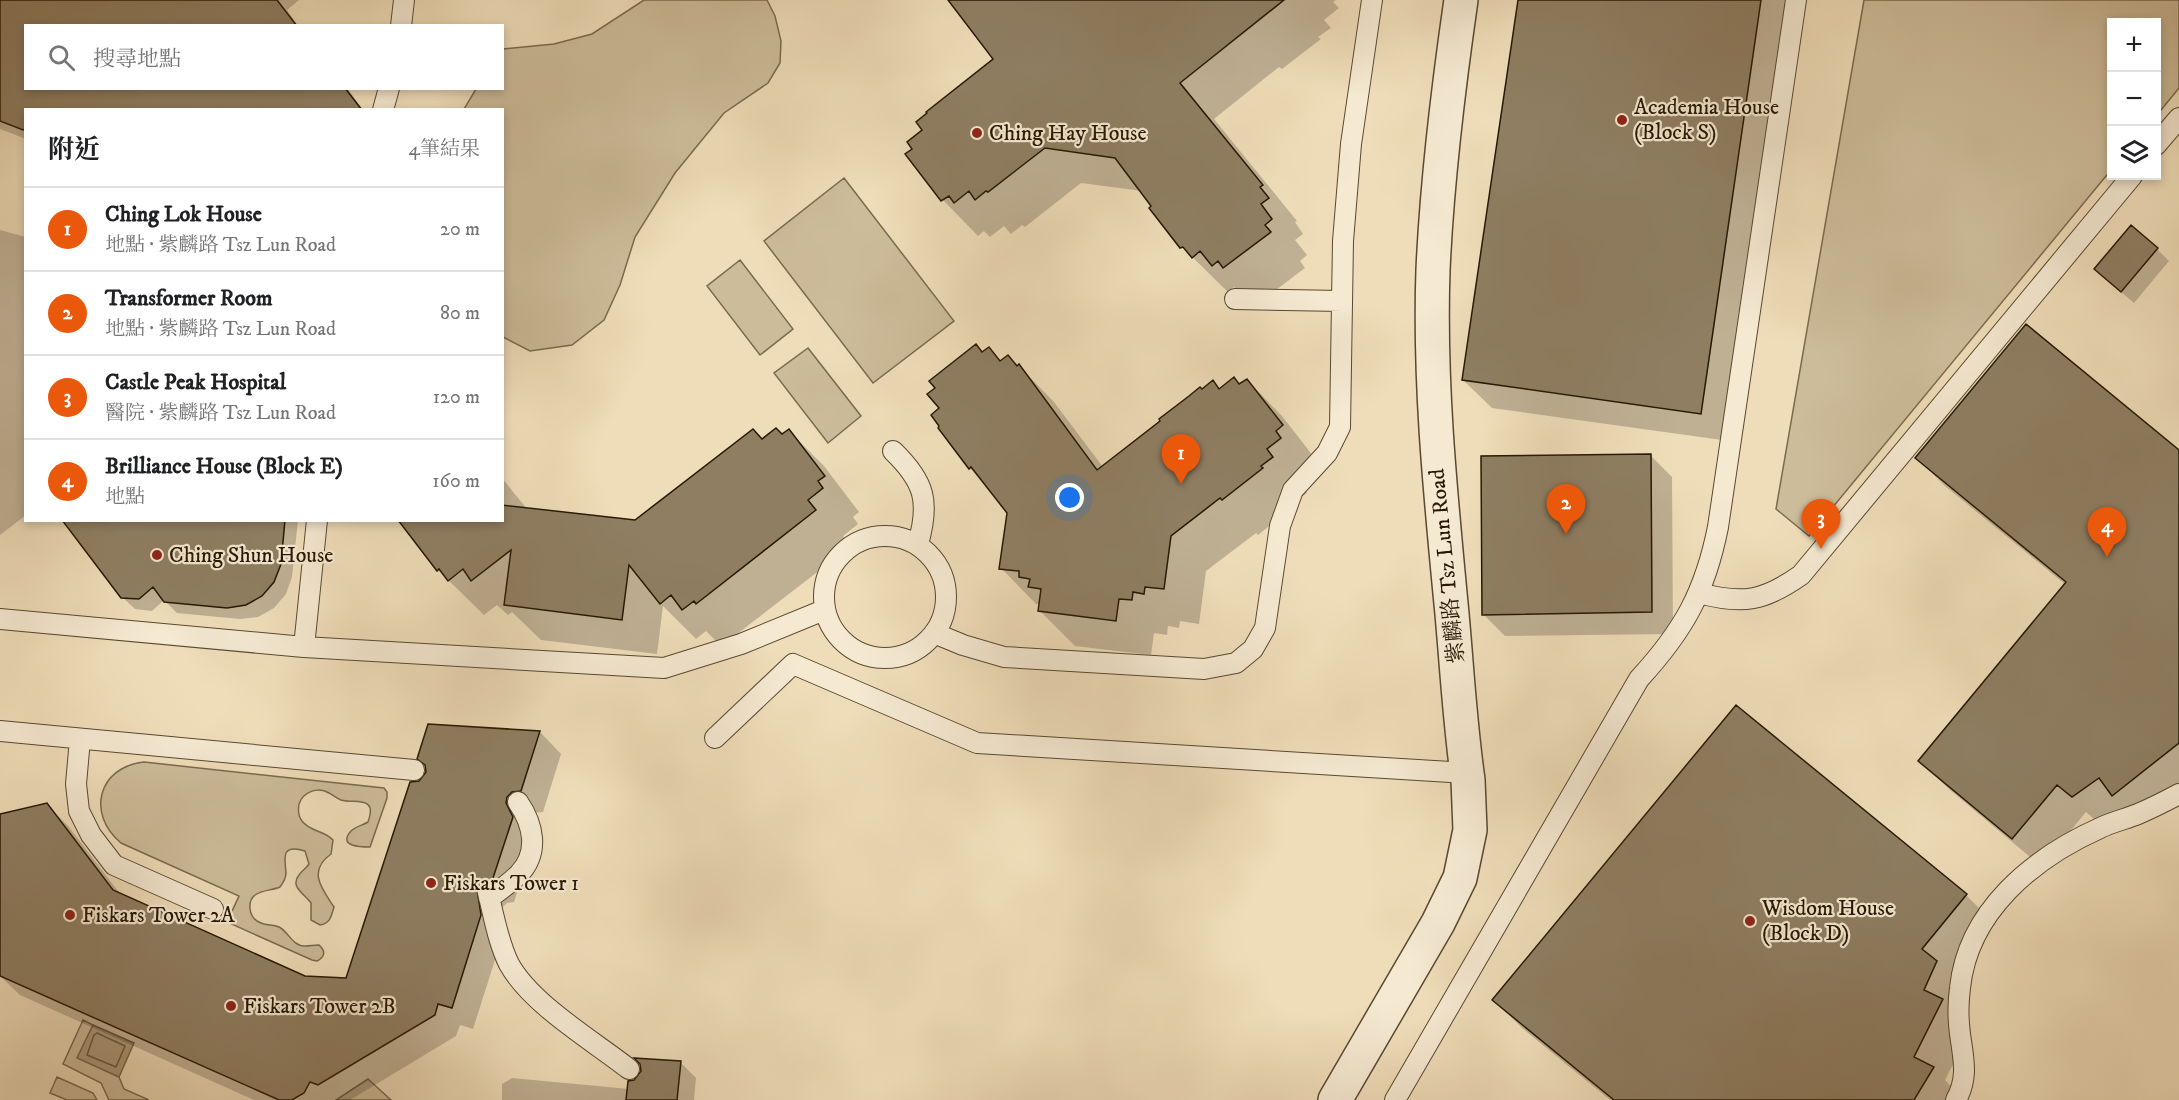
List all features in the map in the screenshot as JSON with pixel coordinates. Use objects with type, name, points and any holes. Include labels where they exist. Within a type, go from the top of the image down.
[{"type":"street","name":"紫麟路 Tsz Lun Road","points":[[1335,1100],[1438,923],[1460,878],[1470,830],[1467,773],[1437,458],[1433,365],[1433,272],[1438,178],[1448,85],[1461,0]]},
{"type":"lane","points":[[401,24],[404,0]]},
{"type":"lane","points":[[934,633],[963,645],[1004,657],[1204,669],[1236,663],[1253,649],[1265,628],[1280,526],[1293,490],[1327,453],[1341,427],[1343,241],[1351,144],[1372,0]]},
{"type":"lane","points":[[1395,1100],[1639,679],[1663,653],[1683,624],[1699,593],[1711,560],[1718,527],[1796,0]]},
{"type":"lane","points":[[384,108],[388,90]]},
{"type":"lane","points":[[2161,140],[2179,118]]},
{"type":"lane","points":[[1699,593],[1726,600],[1752,599],[1779,591],[1801,575],[2129,180]]},
{"type":"lane","points":[[1235,299],[1342,301]]},
{"type":"lane","points":[[893,451],[912,470],[922,493],[925,519],[918,544]]},
{"type":"lane","points":[[304,647],[317,522]]},
{"type":"lane","points":[[878,536],[898,537],[918,544],[933,557],[942,575],[946,595],[943,615],[934,633],[920,648],[902,656],[882,659],[862,654],[845,644],[831,628],[824,610],[824,589],[830,569],[841,553],[859,541],[878,536]]},
{"type":"lane","points":[[0,619],[304,647],[664,668],[741,644],[824,610]]},
{"type":"lane","points":[[715,738],[793,664],[977,743],[1467,773]]},
{"type":"lane","points":[[0,731],[414,770]]},
{"type":"lane","points":[[80,739],[76,784],[79,811],[91,835],[114,865],[213,909]]},
{"type":"lane","points":[[1956,1100],[1964,1075],[1965,1053],[1959,1016],[1960,988],[1965,961],[1974,935],[1989,911],[2036,865],[2067,844],[2179,794]]},
{"type":"lane","points":[[518,802],[528,816],[532,830],[532,846],[528,862],[519,874],[489,896],[500,941],[508,962],[519,981],[534,997],[629,1069]]},
{"type":"shaded area","points":[[644,0],[767,0],[775,16],[781,41],[780,63],[768,83],[724,113],[675,173],[635,237],[620,285],[604,320],[572,345],[530,351],[504,338],[504,108],[465,108],[475,90],[504,90],[504,49],[554,44],[592,34]]},
{"type":"shaded area","points":[[1864,0],[2179,0],[2179,88],[2161,110],[2161,18],[2107,18],[2107,175],[1809,536],[1776,509]]},
{"type":"shaded area","points":[[844,178],[954,321],[873,383],[764,241]]},
{"type":"shaded area","points":[[740,260],[793,329],[760,355],[707,286]]},
{"type":"shaded area","points":[[808,348],[861,416],[828,443],[774,373]]},
{"type":"shaded area","points":[[144,762],[384,788],[387,798],[370,847],[352,845],[347,840],[351,831],[368,822],[370,808],[368,804],[341,800],[325,791],[316,790],[307,793],[299,804],[299,815],[305,825],[333,840],[331,854],[324,860],[318,873],[321,887],[334,907],[326,923],[320,925],[311,920],[311,903],[297,887],[296,879],[309,864],[305,851],[291,849],[288,851],[285,858],[286,875],[280,887],[260,892],[252,898],[250,903],[251,914],[257,921],[279,927],[297,944],[319,945],[324,952],[322,958],[317,961],[312,960],[227,922],[239,896],[121,843],[110,831],[103,819],[101,806],[102,794],[107,782],[128,766]]},
{"type":"shaded area","points":[[83,1020],[93,1025],[78,1058],[119,1077],[124,1089],[149,1100],[109,1100],[101,1083],[63,1064]]},
{"type":"shaded area","points":[[57,1077],[93,1093],[97,1100],[67,1100],[50,1093]]},
{"type":"shaded area","points":[[368,1079],[391,1100],[336,1100]]},
{"type":"water","points":[[93,1025],[134,1043],[119,1077],[77,1058]]},
{"type":"building","points":[[0,0],[277,0],[295,24],[24,24],[24,90],[347,90],[360,108],[24,108],[23,130],[0,121]]},
{"type":"building","name":"Ching Hay House","points":[[948,0],[1284,0],[1180,83],[1263,185],[1260,187],[1269,198],[1261,204],[1272,219],[1265,225],[1271,232],[1223,268],[1218,261],[1212,266],[1200,251],[1192,258],[1183,247],[1180,248],[1115,158],[1045,148],[975,200],[969,191],[954,203],[949,196],[941,201],[905,154],[912,149],[907,142],[922,130],[916,122],[926,112],[993,59]]},
{"type":"building","name":"Academia House (Block S)","points":[[1518,0],[1761,0],[1701,414],[1462,380]]},
{"type":"building","points":[[2131,225],[2158,248],[2121,292],[2094,269]]},
{"type":"building","points":[[2026,324],[2179,450],[2179,743],[2112,796],[2099,778],[2072,797],[2057,785],[2012,839],[1918,761],[2066,582],[1915,458]]},
{"type":"building","points":[[976,344],[982,352],[989,347],[1000,361],[1008,355],[1017,366],[1019,364],[1097,470],[1200,387],[1202,389],[1213,380],[1219,389],[1234,377],[1239,384],[1247,379],[1283,425],[1276,431],[1281,438],[1267,449],[1273,457],[1261,466],[1263,468],[1171,536],[1164,589],[1145,587],[1144,594],[1133,592],[1132,600],[1119,599],[1116,621],[1038,611],[1041,589],[1028,587],[1030,579],[1019,577],[1019,571],[999,569],[1007,513],[971,467],[969,469],[931,415],[939,408],[927,394],[935,388],[929,381]]},
{"type":"building","points":[[776,428],[782,434],[789,429],[825,476],[818,481],[823,488],[808,500],[816,510],[696,604],[694,601],[682,610],[671,595],[660,604],[629,565],[622,620],[504,605],[511,550],[471,581],[463,569],[448,581],[439,569],[437,571],[400,522],[504,522],[504,505],[635,520],[753,429],[762,439]]},
{"type":"building","points":[[1651,454],[1652,612],[1482,615],[1481,456]]},
{"type":"building","points":[[64,522],[285,522],[281,564],[274,582],[262,596],[246,605],[227,608],[164,602],[153,587],[139,599],[121,598]]},
{"type":"building","name":"Wisdom House (Block D)","points":[[1736,705],[1967,894],[1922,949],[1937,961],[1924,990],[1943,999],[1914,1057],[1934,1067],[1914,1100],[1614,1100],[1492,1000]]},
{"type":"building","points":[[428,724],[540,731],[521,791],[512,792],[507,797],[506,803],[513,817],[492,881],[485,882],[477,889],[481,915],[452,1008],[438,1004],[435,1015],[318,1085],[310,1082],[304,1093],[292,1100],[279,1100],[0,976],[0,814],[47,803],[113,890],[305,976],[346,978],[410,782],[419,781],[426,772],[425,765],[417,759]]},
{"type":"building","points":[[634,1058],[681,1061],[677,1100],[626,1100],[628,1081],[634,1080],[641,1071],[640,1064]]},
{"type":"place","name":"Academia House (Block S)","points":[[1622,120]]},
{"type":"place","name":"Ching Hay House","points":[[977,133]]},
{"type":"place","name":"Ching Lok House","points":[[1181,484]]},
{"type":"place","name":"Transformer Room","points":[[1566,534]]},
{"type":"place","name":"Castle Peak Hospital","points":[[1821,549]]},
{"type":"place","name":"Ching Shun House","points":[[157,555]]},
{"type":"place","name":"Brilliance House (Block E)","points":[[2107,557]]},
{"type":"place","name":"Fiskars Tower 1","points":[[431,883]]},
{"type":"place","name":"Fiskars Tower 2A","points":[[70,915]]},
{"type":"place","name":"Wisdom House (Block D)","points":[[1750,921]]},
{"type":"place","name":"Fiskars Tower 2B","points":[[231,1006]]}]
